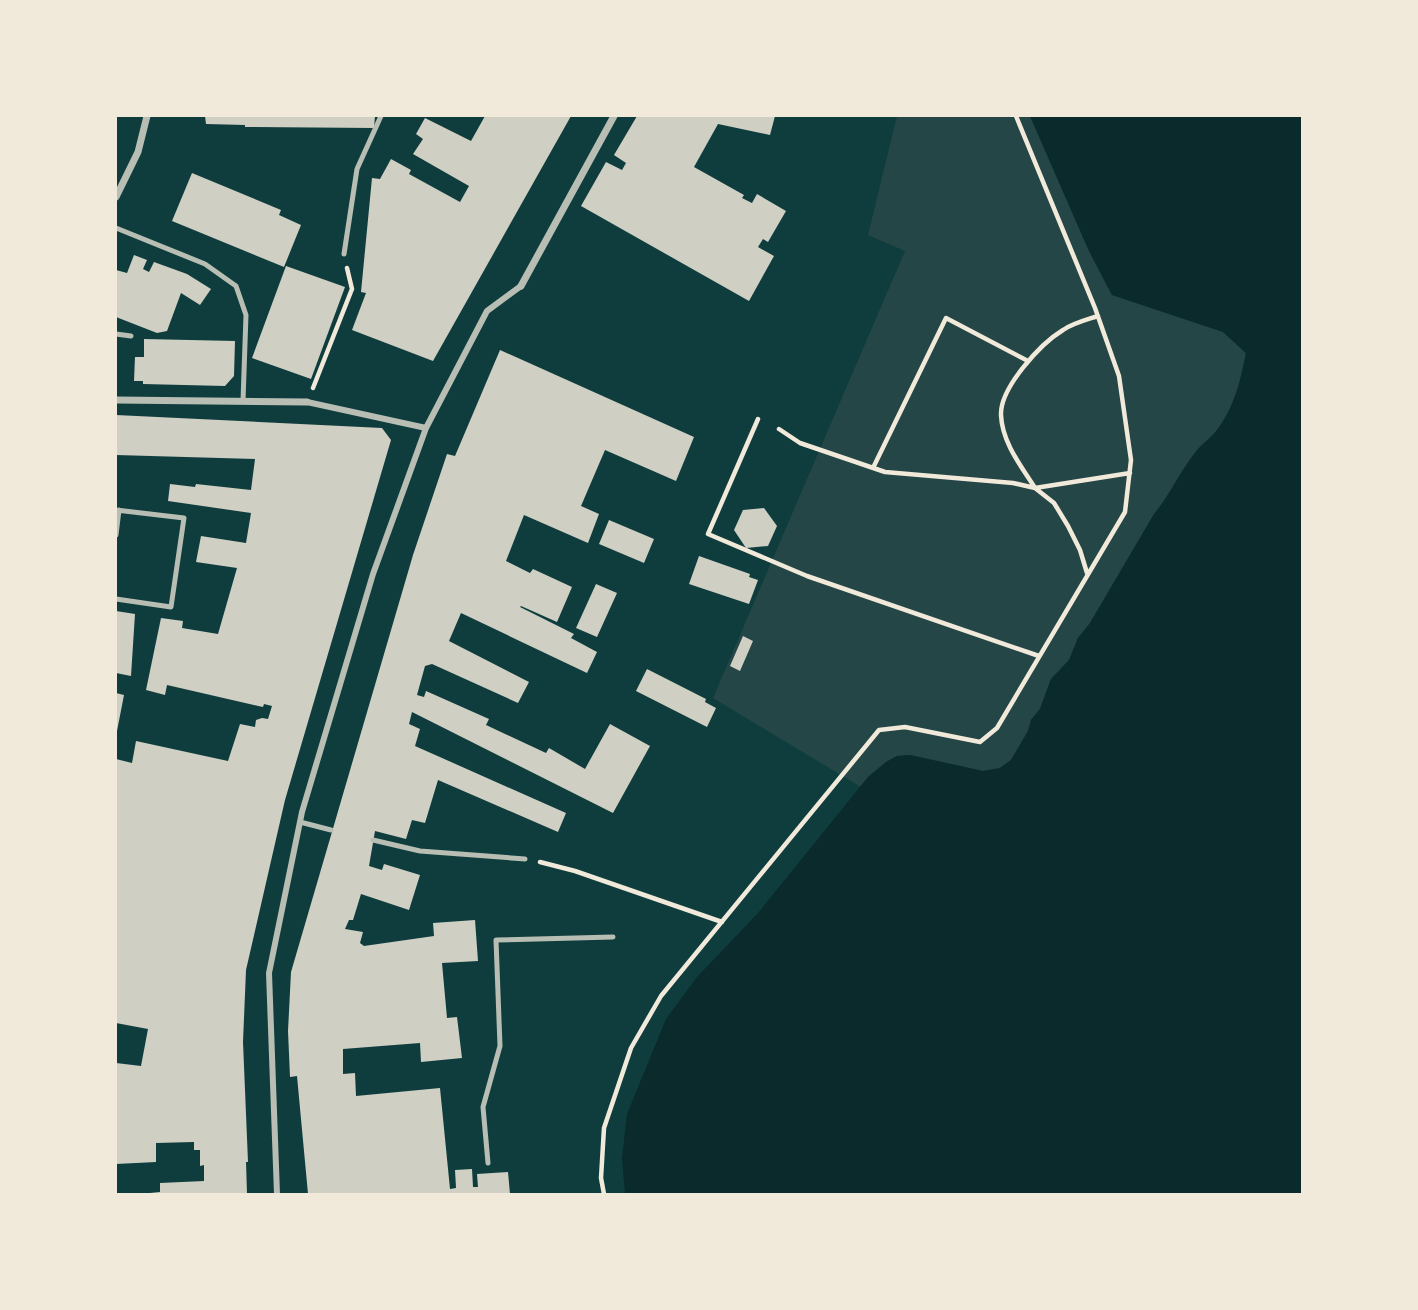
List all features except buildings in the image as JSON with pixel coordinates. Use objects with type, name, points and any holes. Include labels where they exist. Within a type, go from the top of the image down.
[{"type":"street","points":[[116,197],[138,152],[147,116]]},
{"type":"street","points":[[277,1195],[269,972],[300,822],[373,574],[426,428],[487,311],[521,286],[614,116]]},
{"type":"street","points":[[116,400],[307,402],[426,428]]},
{"type":"lane","points":[[344,254],[357,169],[381,116]]},
{"type":"lane","points":[[116,228],[205,264],[236,286],[246,315],[243,401]]},
{"type":"lane","points":[[116,334],[131,335]]},
{"type":"lane","points":[[116,535],[117,510],[184,518],[171,607],[116,599]]},
{"type":"lane","points":[[300,822],[331,830]]},
{"type":"lane","points":[[373,840],[419,851],[526,859]]},
{"type":"lane","points":[[488,1163],[483,1107],[500,1046],[496,940],[613,937]]},
{"type":"path","points":[[604,1195],[601,1178],[604,1128],[631,1048],[662,996],[879,730],[905,727],[980,742],[997,728],[1125,512],[1131,460],[1119,376],[1098,316],[1016,116]]},
{"type":"path","points":[[307,402],[352,289]]},
{"type":"path","points":[[1087,573],[1080,550],[1054,503],[1035,488],[1017,461],[1003,433],[1000,413],[1009,390],[1028,361],[1063,330],[1098,316]]},
{"type":"path","points":[[873,468],[946,318],[1028,361]]},
{"type":"path","points":[[758,419],[708,534],[807,576],[1039,656]]},
{"type":"path","points":[[779,429],[800,443],[885,472],[1013,483],[1035,488],[1130,473]]},
{"type":"path","points":[[526,859],[575,871],[722,922]]},
{"type":"shaded area","points":[[897,116],[1030,116],[1089,251],[1112,295],[1223,332],[1246,353],[1239,385],[1218,429],[1154,514],[1090,623],[1078,638],[1069,660],[1051,679],[1040,709],[1031,720],[1028,731],[1011,760],[1000,768],[983,771],[910,755],[897,756],[868,777],[861,787],[713,698],[905,251],[868,235]]},
{"type":"shaded area","points":[[1030,116],[1302,116],[1302,1194],[625,1194],[622,1158],[627,1114],[666,1019],[697,977],[758,913],[868,777],[886,762],[897,756],[910,755],[983,771],[1000,768],[1011,760],[1028,731],[1031,720],[1040,709],[1051,679],[1069,660],[1078,638],[1090,623],[1154,514],[1196,451],[1223,422],[1232,403],[1246,353],[1223,332],[1112,295],[1089,251]]}]
